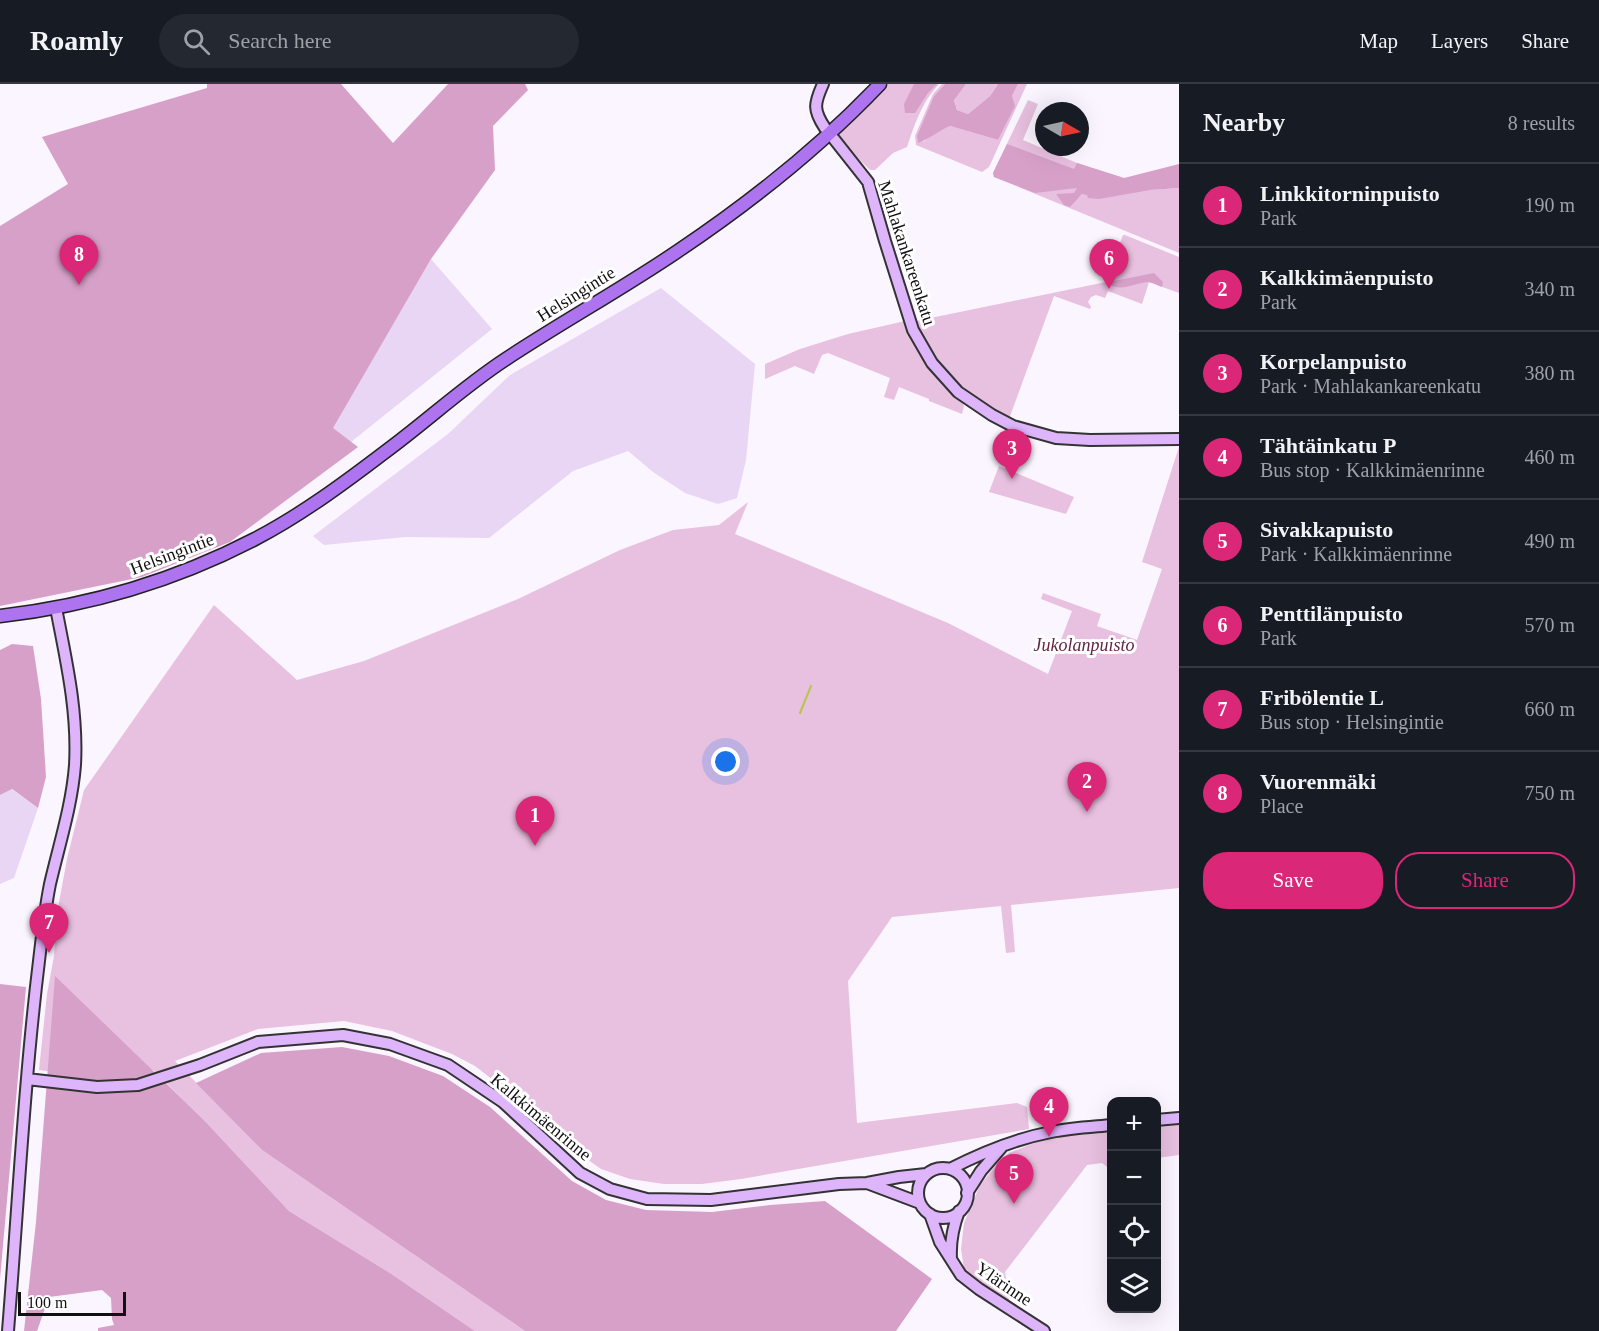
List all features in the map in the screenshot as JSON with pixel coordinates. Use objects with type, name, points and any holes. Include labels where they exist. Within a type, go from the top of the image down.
[{"type":"main road","name":"Helsingintie","points":[[0,616],[56,608],[110,595],[185,570],[255,539],[296,515],[380,457],[503,361],[678,251],[735,211],[825,138],[850,116],[880,84]]},
{"type":"street","points":[[823,84],[816,104],[817,116],[825,128]]},
{"type":"street","name":"Mahlakankareenkatu","points":[[834,139],[868,182],[913,330],[932,363],[958,392],[1013,426],[1056,438],[1179,439]]},
{"type":"street","points":[[8,1331],[27,1080],[43,926],[69,805],[75,765],[73,700],[56,608]]},
{"type":"street","name":"Kalkkimäenrinne","points":[[27,1080],[96,1087],[138,1085],[200,1065],[258,1042],[343,1035],[390,1044],[448,1065],[503,1102],[580,1173],[610,1189],[648,1199],[711,1200],[839,1184],[867,1183],[926,1174]]},
{"type":"street","points":[[1161,1120],[1179,1118]]},
{"type":"street","points":[[950,1169],[1003,1145],[1053,1131],[1107,1126]]},
{"type":"street","points":[[967,1193],[963,1178],[950,1169],[940,1168],[926,1174],[923,1178],[918,1198],[930,1214],[945,1217],[959,1211],[981,1171],[1003,1145]]},
{"type":"street","name":"Kalkkimäenrinne","points":[[867,1183],[920,1203]]},
{"type":"street","name":"Ylärinne","points":[[951,1259],[953,1228],[959,1211]]},
{"type":"street","name":"Ylärinne","points":[[930,1214],[940,1242],[961,1275],[971,1284],[1044,1331]]},
{"type":"shaded area","points":[[207,84],[341,84],[393,143],[448,84],[525,84],[528,90],[493,126],[495,170],[431,259],[333,428],[358,447],[230,542],[142,577],[0,606],[0,226],[68,184],[42,137],[207,88]]},
{"type":"shaded area","points":[[914,84],[937,84],[915,113],[905,113],[904,104]]},
{"type":"shaded area","points":[[945,84],[966,84],[954,100],[957,110],[968,114],[990,96],[998,84],[1018,84],[1012,96],[1015,106],[998,140],[950,126],[918,143],[917,136],[934,96]]},
{"type":"shaded area","points":[[1007,144],[1074,169],[1077,163],[1124,178],[1179,164],[1179,188],[1150,190],[1099,199],[1088,198],[1087,195],[1082,194],[1070,207],[1064,205],[1056,194],[1074,193],[1077,188],[1035,193],[994,177],[993,173]]},
{"type":"shaded area","points":[[431,259],[492,329],[351,442],[332,428]]},
{"type":"shaded area","points":[[1154,273],[1163,282],[1162,287],[1149,282],[1122,287],[1108,283],[1109,282]]},
{"type":"shaded area","points":[[661,288],[755,364],[746,460],[737,498],[718,504],[685,493],[653,472],[628,451],[573,471],[489,538],[405,537],[324,545],[313,536],[448,434],[510,375]]},
{"type":"shaded area","points":[[12,644],[33,646],[41,699],[46,777],[38,808],[12,789],[0,795],[0,650]]},
{"type":"shaded area","points":[[11,789],[38,808],[14,878],[0,884],[0,795]]},
{"type":"shaded area","points":[[55,976],[203,1119],[289,1211],[390,1273],[475,1331],[98,1331],[98,1328],[114,1325],[111,1298],[102,1290],[49,1297],[37,1331],[24,1331],[36,1222]]},
{"type":"shaded area","points":[[0,984],[26,987],[0,1279]]},
{"type":"shaded area","points":[[342,1047],[389,1056],[443,1076],[490,1107],[572,1181],[606,1200],[646,1210],[712,1212],[825,1201],[932,1279],[896,1331],[525,1331],[262,1150],[196,1083],[261,1053]]},
{"type":"green space","points":[[888,84],[939,84],[916,121],[907,147],[893,153],[875,170],[870,170],[835,136]]},
{"type":"green space","points":[[942,84],[945,84],[934,96],[923,142],[931,135],[950,126],[998,140],[1018,84],[1027,84],[989,167],[982,172],[916,145],[915,136],[933,94]]},
{"type":"green space","points":[[966,84],[998,84],[990,96],[968,114],[957,110],[954,99]]},
{"type":"green space","points":[[1028,100],[1035,103],[1035,111],[1023,140],[1035,145],[1035,156],[1061,156],[1124,178],[1078,188],[1079,197],[1082,194],[1179,188],[1179,253],[994,177],[993,173]]},
{"type":"green space","points":[[1123,235],[1179,257],[1179,293],[1149,282],[1142,304],[1108,291],[1105,298],[1096,295],[1091,297],[1088,302],[1090,309],[1054,296],[1009,419],[979,403],[959,387],[933,356],[920,333],[916,321],[1106,282]]},
{"type":"green space","points":[[905,321],[936,375],[962,402],[964,406],[962,414],[899,387],[894,400],[884,397],[890,378],[828,353],[822,355],[814,374],[795,366],[765,379],[765,364],[800,349],[848,334]]},
{"type":"green space","name":"Jukolanpuisto","points":[[1179,447],[1179,888],[1011,905],[1015,952],[1006,953],[1001,906],[892,917],[848,981],[857,1123],[1017,1103],[1027,1107],[1029,1129],[741,1179],[702,1184],[664,1184],[630,1179],[601,1169],[566,1144],[523,1103],[475,1066],[452,1054],[392,1031],[344,1021],[258,1029],[175,1061],[262,1150],[525,1331],[475,1331],[390,1273],[289,1211],[203,1119],[153,1070],[106,1079],[39,1070],[47,994],[54,956],[57,913],[67,859],[84,790],[214,605],[297,680],[364,661],[518,599],[620,550],[673,530],[719,525],[748,502],[735,534],[948,623],[1048,674],[1072,611],[1041,599],[1043,593],[1101,614],[1097,626],[1137,640],[1162,569],[1142,562]]},
{"type":"green space","points":[[999,466],[1074,497],[1066,514],[989,492]]},
{"type":"green space","points":[[1179,1122],[1179,1155],[1161,1157],[1161,1124]]},
{"type":"green space","points":[[1107,1130],[1107,1167],[1102,1163],[1087,1165],[1005,1272],[1010,1303],[975,1281],[964,1269],[961,1249],[964,1223],[980,1185],[993,1169],[1009,1153],[1046,1138]]},
{"type":"waterway","points":[[800,713],[811,686]]},
{"type":"place","name":"Vuorenmäki","points":[[79,285]]},
{"type":"place","name":"Penttilänpuisto","points":[[1109,289]]},
{"type":"place","name":"Korpelanpuisto","points":[[1012,479]]},
{"type":"place","name":"Kalkkimäenpuisto","points":[[1087,812]]},
{"type":"place","name":"Linkkitorninpuisto","points":[[535,846]]},
{"type":"place","name":"Fribölentie L","points":[[49,953]]},
{"type":"place","name":"Tähtäinkatu P","points":[[1049,1137]]},
{"type":"place","name":"Sivakkapuisto","points":[[1014,1204]]}]
